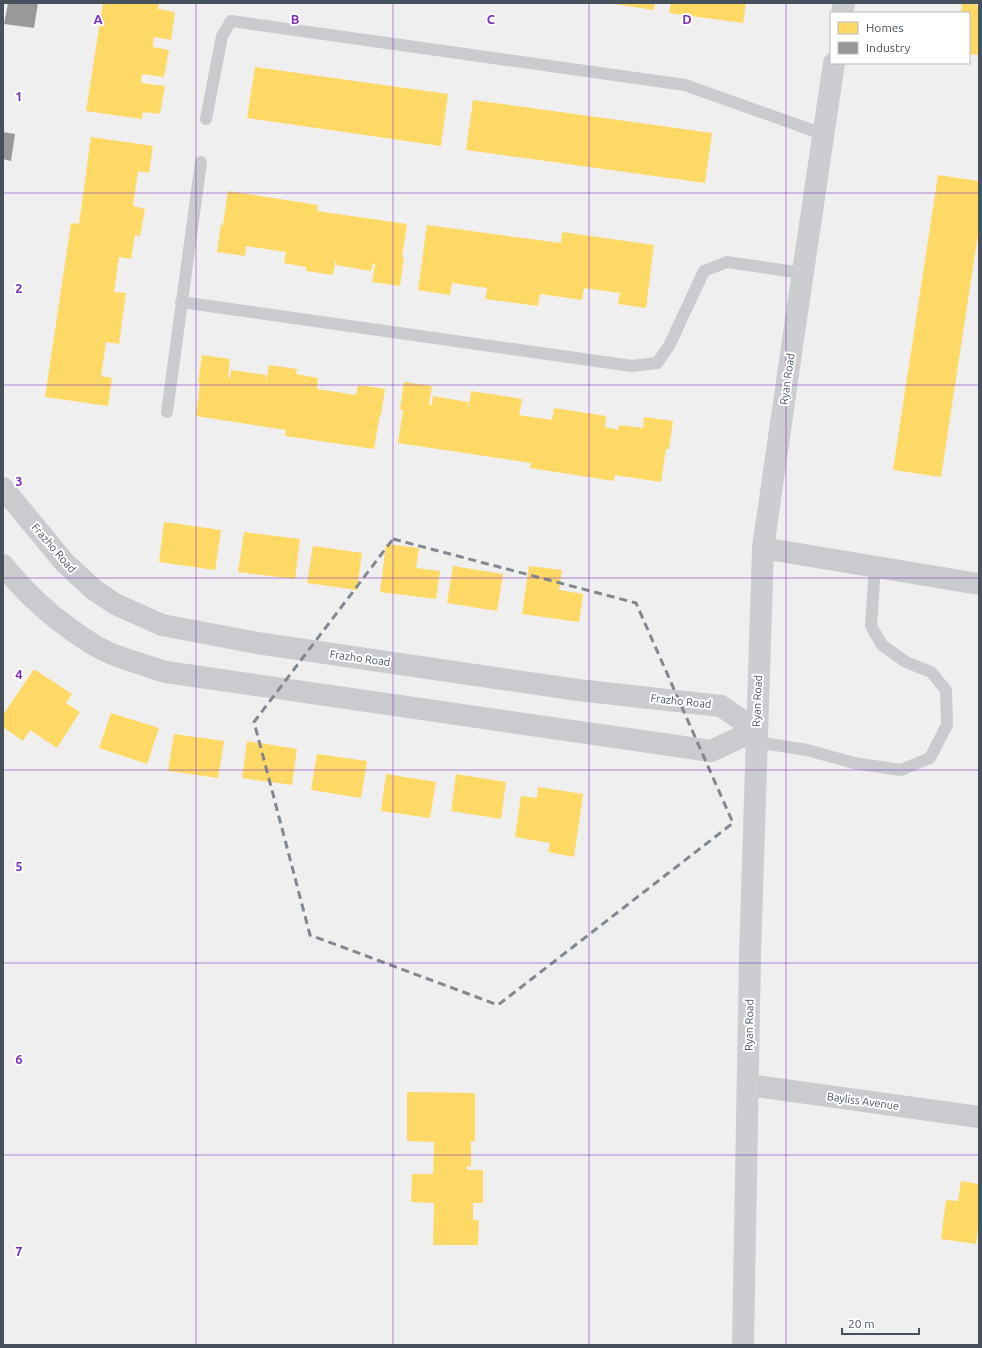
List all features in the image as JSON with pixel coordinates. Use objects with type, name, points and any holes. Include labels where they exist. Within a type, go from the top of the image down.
[{"type":"main road","name":"Ryan Road","points":[[743,1345],[756,736],[763,548],[802,273],[834,64]]},
{"type":"street","name":"Frazho Road","points":[[3,488],[64,562],[93,589],[115,604],[162,625],[257,643],[578,690],[721,706],[756,736]]},
{"type":"street","points":[[763,548],[979,584]]},
{"type":"street","points":[[3,565],[10,575],[51,616],[95,646],[127,660],[166,672],[711,751],[756,736]]},
{"type":"street","name":"Bayliss Avenue","points":[[748,1085],[979,1117]]},
{"type":"lane","points":[[206,120],[222,36],[231,21],[686,85],[823,134]]},
{"type":"lane","points":[[167,412],[201,162]]},
{"type":"lane","points":[[181,302],[632,366],[657,363],[669,346],[704,271],[727,262],[802,273]]},
{"type":"lane","points":[[756,736],[854,763],[901,770],[930,758],[947,724],[946,690],[931,672],[906,662],[882,645],[871,626],[875,566]]},
{"type":"highlighted area","points":[[393,539],[636,603],[733,823],[498,1005],[310,935],[254,722]]},
{"type":"building: Homes","points":[[103,3],[159,3],[158,9],[175,12],[171,40],[154,37],[153,47],[169,50],[164,77],[142,74],[141,83],[165,86],[160,114],[143,112],[142,119],[86,111]]},
{"type":"building: Homes","points":[[607,3],[655,3],[654,10]]},
{"type":"building: Homes","points":[[671,3],[746,3],[743,23],[669,13]]},
{"type":"building: Homes","points":[[962,3],[979,5],[979,55],[970,54],[970,12],[961,12]]},
{"type":"building: Homes","points":[[255,67],[448,94],[441,146],[247,118]]},
{"type":"building: Homes","points":[[473,100],[712,133],[705,183],[466,150]]},
{"type":"building: Homes","points":[[91,137],[153,146],[149,173],[138,171],[133,206],[145,209],[140,236],[135,235],[131,259],[119,257],[114,292],[126,293],[119,344],[106,342],[101,376],[112,378],[108,406],[45,397],[71,223],[79,224]]},
{"type":"building: Homes","points":[[938,175],[979,181],[979,228],[941,477],[893,470]]},
{"type":"building: Homes","points":[[228,191],[318,205],[317,211],[407,224],[402,257],[404,258],[400,286],[372,282],[375,264],[373,263],[371,271],[336,265],[336,258],[333,275],[306,271],[306,267],[284,263],[286,252],[246,246],[245,256],[217,252]]},
{"type":"building: Homes","points":[[427,225],[561,243],[562,232],[654,245],[646,308],[618,304],[620,293],[584,288],[582,300],[540,294],[538,306],[485,299],[487,288],[452,283],[450,295],[418,290]]},
{"type":"building: Homes","points":[[202,355],[230,359],[228,377],[230,378],[231,370],[266,375],[266,383],[269,365],[297,369],[296,374],[318,378],[317,389],[356,395],[358,385],[385,389],[374,449],[285,436],[286,430],[196,416],[200,383],[198,383]]},
{"type":"building: Homes","points":[[404,382],[432,386],[429,404],[432,405],[433,396],[468,402],[468,410],[471,391],[522,399],[519,415],[552,420],[554,408],[606,416],[605,427],[618,430],[619,425],[643,428],[644,417],[673,421],[669,449],[666,449],[661,482],[615,475],[614,481],[530,468],[531,463],[398,443],[403,410],[400,409]]},
{"type":"building: Homes","points":[[164,522],[221,530],[215,570],[159,562]]},
{"type":"building: Homes","points":[[244,532],[300,539],[295,579],[238,572]]},
{"type":"building: Homes","points":[[386,544],[419,548],[416,568],[440,571],[436,599],[380,592]]},
{"type":"building: Homes","points":[[313,546],[362,553],[357,590],[307,583]]},
{"type":"building: Homes","points":[[453,566],[503,574],[497,611],[447,603]]},
{"type":"building: Homes","points":[[529,566],[562,570],[559,590],[583,594],[579,622],[522,614]]},
{"type":"building: Homes","points":[[34,669],[72,694],[66,703],[80,712],[57,748],[30,730],[23,741],[3,727],[3,715]]},
{"type":"building: Homes","points":[[111,713],[159,728],[147,764],[99,748]]},
{"type":"building: Homes","points":[[174,734],[224,741],[218,778],[168,771]]},
{"type":"building: Homes","points":[[247,741],[297,749],[292,785],[242,778]]},
{"type":"building: Homes","points":[[317,754],[367,761],[361,798],[311,790]]},
{"type":"building: Homes","points":[[386,774],[436,782],[430,818],[381,811]]},
{"type":"building: Homes","points":[[456,774],[506,782],[501,819],[451,811]]},
{"type":"building: Homes","points":[[538,787],[583,794],[574,857],[548,852],[550,843],[515,837],[521,796],[537,798]]},
{"type":"building: Homes","points":[[407,1092],[475,1093],[475,1141],[471,1141],[471,1167],[467,1166],[467,1170],[483,1170],[483,1203],[473,1203],[473,1220],[479,1220],[478,1245],[433,1245],[434,1203],[411,1202],[412,1174],[433,1174],[434,1142],[407,1141]]},
{"type":"building: Homes","points":[[961,1181],[979,1184],[979,1220],[976,1244],[941,1239],[946,1200],[958,1201]]},
{"type":"building: Industry","points":[[8,3],[38,3],[34,28],[4,24]]},
{"type":"building: Industry","points":[[3,132],[15,134],[11,161],[3,159]]}]
